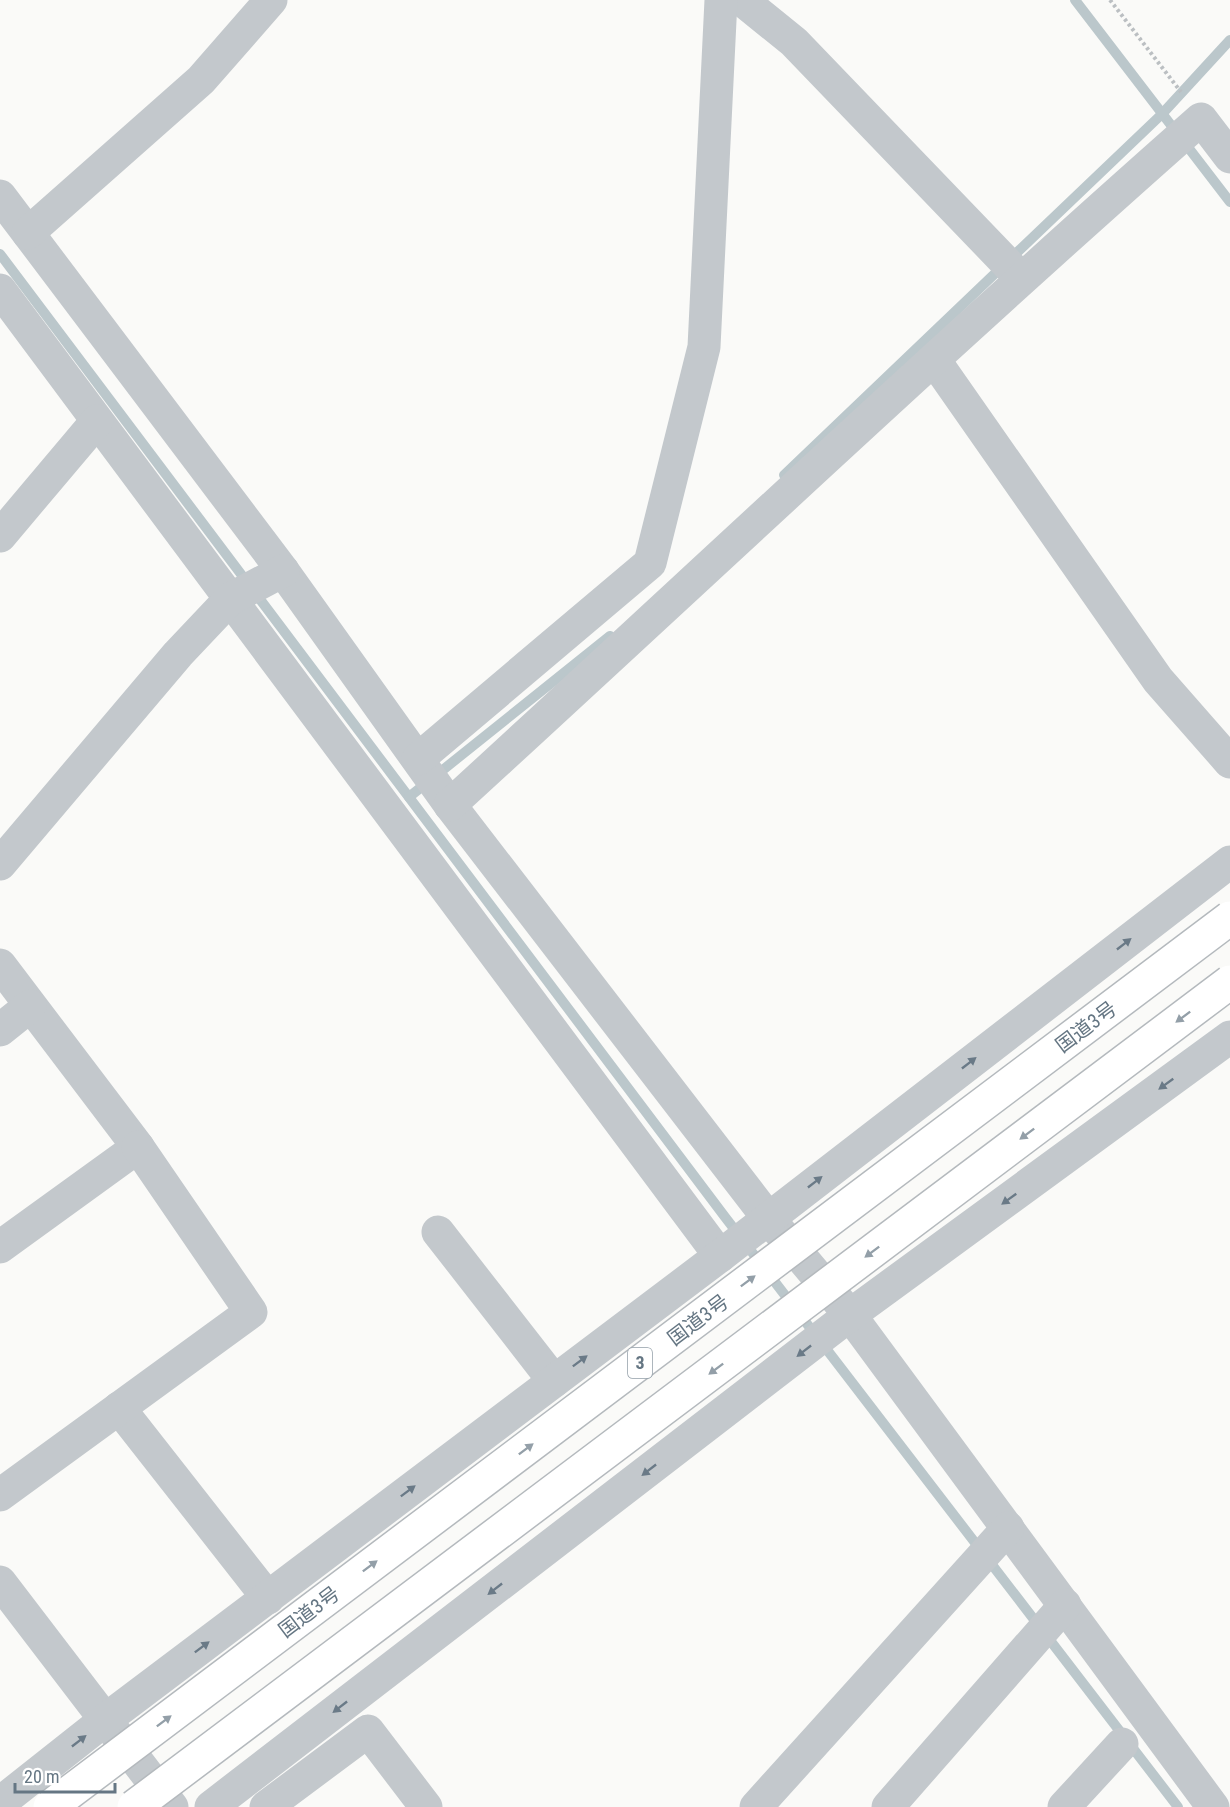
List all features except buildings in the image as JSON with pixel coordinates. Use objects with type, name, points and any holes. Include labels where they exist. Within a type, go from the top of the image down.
[{"type":"highway","name":"国道3号","points":[[50,1807],[1230,918]]},
{"type":"highway","points":[[134,1807],[1230,982]]},
{"type":"street","points":[[28,233],[201,80],[271,0]]},
{"type":"street","points":[[418,759],[650,563],[704,347],[721,0]]},
{"type":"street","points":[[742,0],[794,42],[1021,278]]},
{"type":"street","points":[[450,805],[935,361],[1021,278],[1202,119],[1230,157]]},
{"type":"street","points":[[0,196],[283,571],[450,805],[768,1218],[850,1315],[1065,1605],[1207,1804]]},
{"type":"street","points":[[0,290],[720,1256]]},
{"type":"street","points":[[935,361],[1158,680],[1230,762]]},
{"type":"street","points":[[0,536],[97,422]]},
{"type":"street","points":[[0,864],[178,654],[230,599],[283,571]]},
{"type":"street","points":[[0,1803],[105,1720],[720,1256],[1230,862]]},
{"type":"street","points":[[0,965],[138,1147],[251,1312],[0,1495]]},
{"type":"street","points":[[0,1030],[30,1006]]},
{"type":"street","points":[[211,1807],[850,1315],[1230,1037]]},
{"type":"street","points":[[0,1247],[138,1147]]},
{"type":"street","points":[[438,1232],[554,1381]]},
{"type":"street","points":[[119,1408],[268,1598]]},
{"type":"street","points":[[756,1807],[1008,1528]]},
{"type":"street","points":[[0,1582],[172,1807]]},
{"type":"street","points":[[888,1807],[1065,1605]]},
{"type":"street","points":[[266,1807],[368,1731],[426,1807]]},
{"type":"street","points":[[1064,1807],[1122,1744]]},
{"type":"path","points":[[1110,0],[1202,119]]},
{"type":"waterway","points":[[1075,0],[1230,202]]},
{"type":"waterway","points":[[784,475],[1162,114],[1230,40]]},
{"type":"waterway","points":[[0,254],[725,1217],[1178,1807]]},
{"type":"waterway","points":[[409,797],[610,636]]}]
